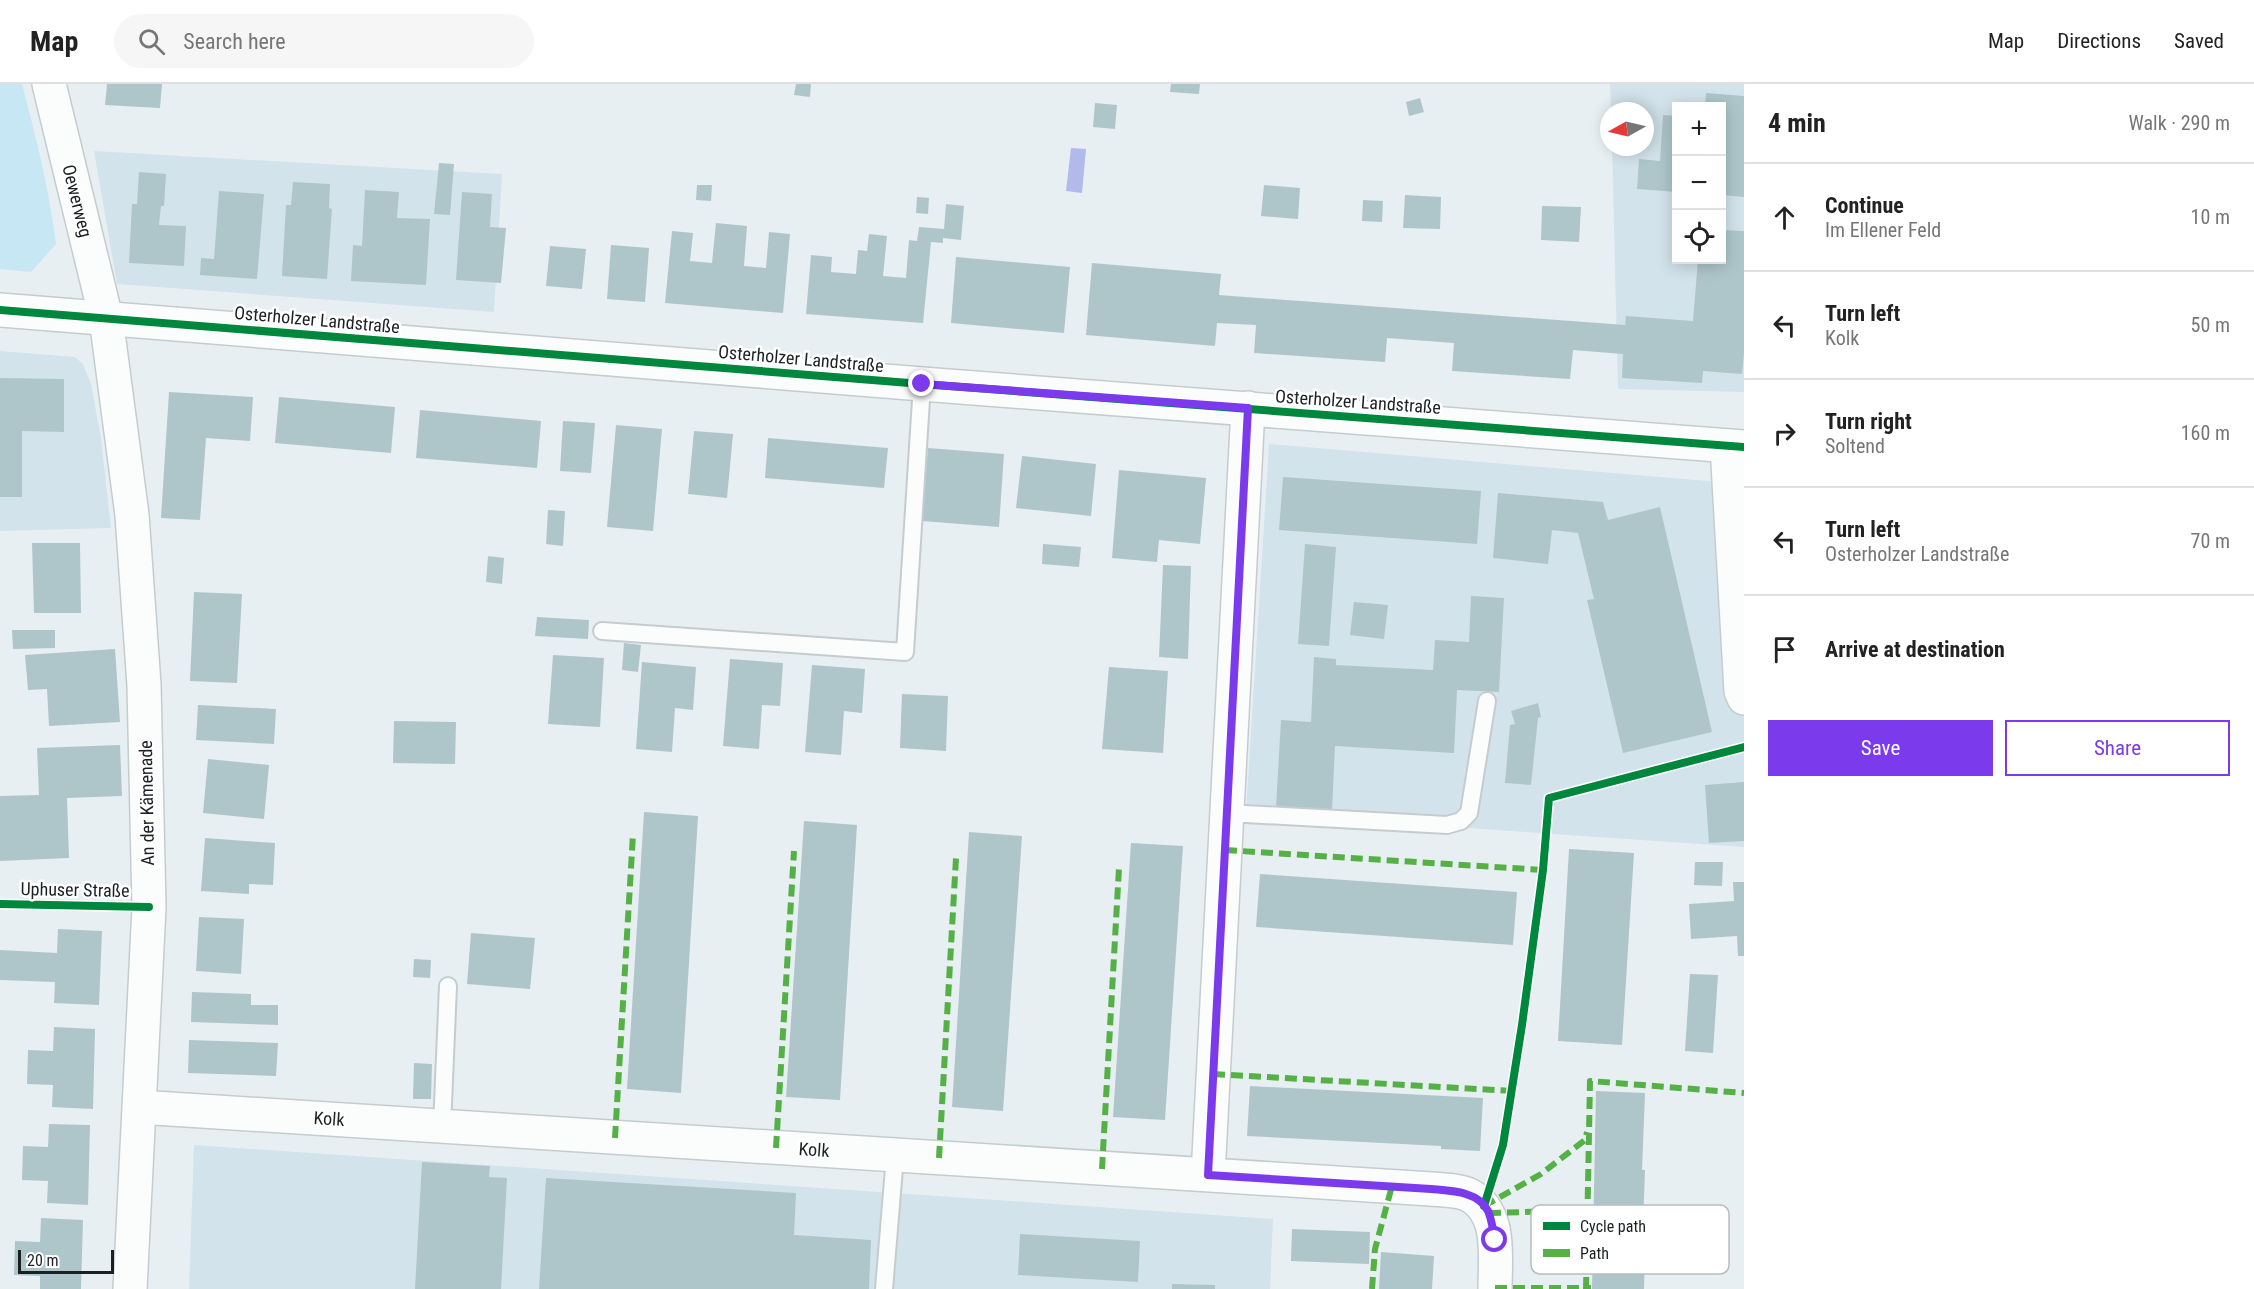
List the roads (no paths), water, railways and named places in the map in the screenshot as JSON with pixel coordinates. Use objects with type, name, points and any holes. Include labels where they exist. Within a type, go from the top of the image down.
[{"type":"street","name":"Oewerweg","points":[[49,84],[106,318]]},
{"type":"street","name":"Osterholzer Landstraße","points":[[0,310],[1736,447]]},
{"type":"street","name":"An der Kämenade","points":[[106,318],[132,515],[144,685],[149,907],[130,1289]]},
{"type":"street","points":[[1208,1175],[1248,408]]},
{"type":"street","points":[[1736,447],[1741,691],[1744,699]]},
{"type":"street","name":"Kolk","points":[[139,1107],[1431,1189],[1467,1194],[1484,1206],[1489,1213],[1495,1240],[1496,1289]]},
{"type":"lane","points":[[602,631],[905,652],[922,384]]},
{"type":"lane","points":[[1227,813],[1447,825],[1461,821],[1469,813],[1487,701]]},
{"type":"lane","points":[[442,1127],[448,986]]},
{"type":"lane","points":[[884,1289],[895,1156]]},
{"type":"water","points":[[1071,148],[1086,149],[1082,193],[1066,191]]}]
